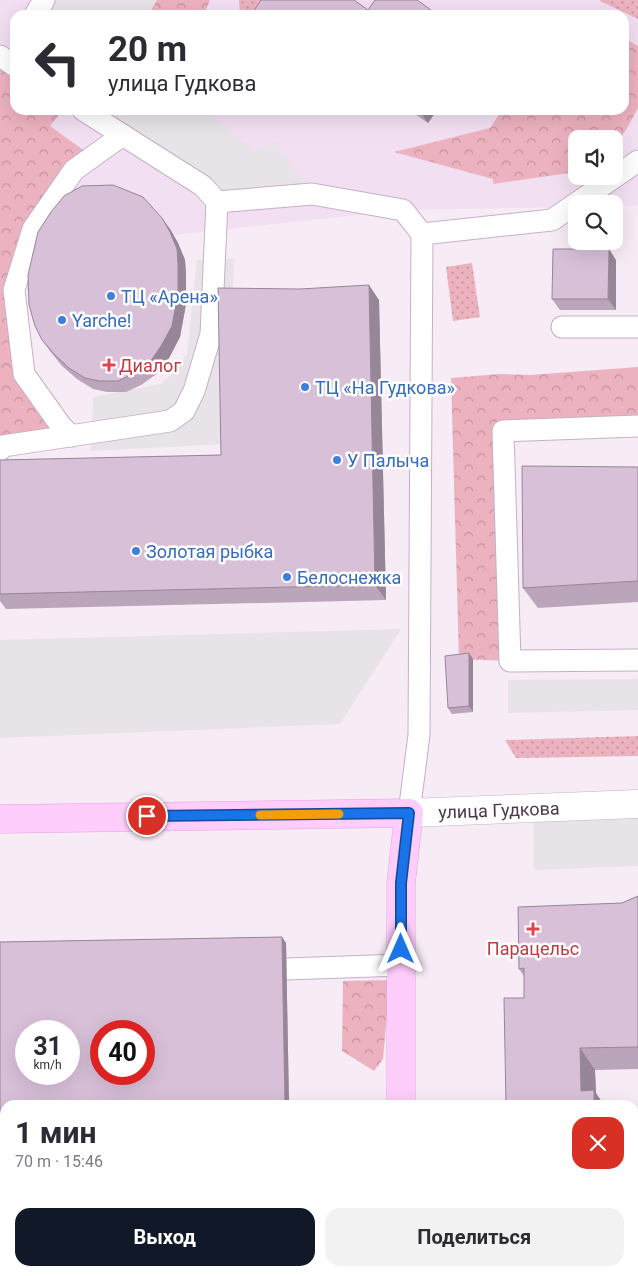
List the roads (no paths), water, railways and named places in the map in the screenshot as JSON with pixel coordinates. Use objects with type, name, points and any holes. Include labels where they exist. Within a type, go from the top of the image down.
[{"type":"street","name":"улица Гудкова","points":[[0,819],[409,813],[638,804]]},
{"type":"street","points":[[401,1100],[401,883],[409,813]]},
{"type":"lane","points":[[0,450],[3,446],[170,421],[184,411],[194,391],[211,334],[217,202],[203,186],[91,115]]},
{"type":"lane","points":[[71,436],[61,426],[24,374],[14,290],[33,229],[74,170],[123,135]]},
{"type":"lane","points":[[422,234],[552,220],[638,161]]},
{"type":"lane","points":[[217,202],[312,194],[403,210],[422,234],[419,735],[409,813]]},
{"type":"lane","points":[[562,327],[638,327]]},
{"type":"lane","points":[[638,426],[503,431],[510,661],[638,660]]},
{"type":"lane","points":[[287,969],[401,965]]},
{"type":"place","name":"ТЦ «Арена»","points":[[111,296]]},
{"type":"place","name":"Yarche!","points":[[62,320]]},
{"type":"place","name":"Диалог","points":[[109,365]]},
{"type":"place","name":"ТЦ «На Гудкова»","points":[[305,387]]},
{"type":"place","name":"У Палыча","points":[[337,460]]},
{"type":"place","name":"Золотая рыбка","points":[[136,551]]},
{"type":"place","name":"Белоснежка","points":[[287,577]]},
{"type":"place","name":"Парацельс","points":[[533,929]]}]
